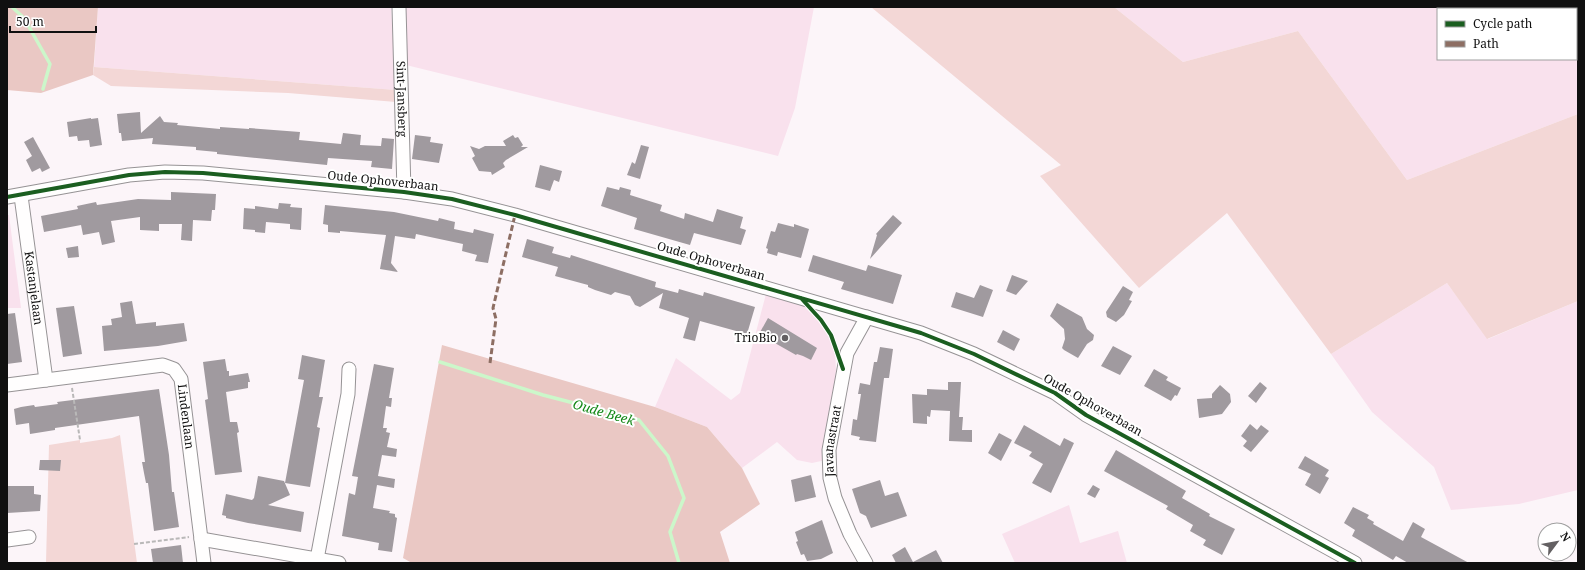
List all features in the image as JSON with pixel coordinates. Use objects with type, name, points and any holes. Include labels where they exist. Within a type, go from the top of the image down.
[{"type":"street","name":"Sint-Jansberg","points":[[399,7],[404,192]]},
{"type":"street","name":"Oude Ophoverbaan","points":[[7,197],[21,196],[129,175],[165,172],[203,173],[404,192],[452,199],[508,214],[921,333],[974,354],[1055,393],[1086,415],[1355,563]]},
{"type":"street","name":"Kastanjelaan","points":[[21,196],[46,380]]},
{"type":"street","name":"Javanastraat","points":[[866,317],[847,353],[829,450],[830,478],[835,498],[850,534],[866,563]]},
{"type":"street","name":"Lindenlaan","points":[[7,385],[163,365],[174,369],[181,379],[204,563]]},
{"type":"street","points":[[317,559],[348,394],[349,369]]},
{"type":"street","points":[[7,540],[29,537]]},
{"type":"street","points":[[201,539],[339,563]]},
{"type":"path","points":[[70,377],[80,440]]},
{"type":"path","points":[[134,544],[195,536],[201,539]]},
{"type":"shaded area","points":[[7,7],[98,7],[93,75],[41,93],[7,90]]},
{"type":"shaded area","points":[[98,7],[391,7],[396,90],[94,67]]},
{"type":"shaded area","points":[[404,7],[814,7],[795,108],[778,156],[406,65]]},
{"type":"shaded area","points":[[871,7],[1114,7],[1183,62],[1298,31],[1407,180],[1578,114],[1578,301],[1487,339],[1447,283],[1331,354],[1227,213],[1139,288],[1040,176],[1061,165]]},
{"type":"shaded area","points":[[1114,7],[1578,7],[1578,114],[1407,180],[1298,31],[1183,62]]},
{"type":"shaded area","points":[[94,67],[396,90],[396,102],[288,93],[111,86],[93,75]]},
{"type":"shaded area","points":[[7,215],[9,215],[21,308],[7,308]]},
{"type":"shaded area","points":[[1447,283],[1488,339],[1578,301],[1578,490],[1519,504],[1451,510],[1434,467],[1372,412],[1331,354]]},
{"type":"shaded area","points":[[766,294],[807,306],[828,330],[835,352],[836,370],[826,460],[812,463],[797,460],[777,442],[742,468],[707,427],[655,407],[676,358],[731,400],[740,393]]},
{"type":"shaded area","points":[[442,345],[655,407],[707,427],[742,468],[760,504],[720,532],[730,563],[412,563],[403,558]]},
{"type":"shaded area","points":[[120,435],[137,563],[46,563],[49,445],[80,440],[80,443],[112,438]]},
{"type":"shaded area","points":[[1069,505],[1080,543],[1118,531],[1127,563],[1015,563],[1002,534]]},
{"type":"building","points":[[140,112],[141,133],[160,116],[164,122],[178,123],[177,125],[220,129],[220,127],[249,128],[300,132],[299,140],[341,144],[343,133],[361,135],[360,145],[381,146],[382,138],[394,139],[392,169],[371,167],[372,161],[328,158],[327,165],[217,154],[217,152],[196,150],[196,147],[152,144],[153,138],[122,141],[121,133],[119,133],[117,114]]},
{"type":"building","points":[[98,118],[102,145],[90,147],[89,140],[78,141],[77,136],[69,137],[67,122]]},
{"type":"building","points":[[415,135],[431,137],[430,142],[443,144],[439,163],[412,159]]},
{"type":"building","points":[[513,135],[515,138],[518,137],[523,145],[521,147],[528,147],[506,160],[503,163],[505,167],[492,175],[491,172],[479,171],[472,158],[475,156],[470,146],[479,149],[485,146],[506,146],[503,141]]},
{"type":"building","points":[[33,137],[50,168],[42,172],[40,168],[32,172],[26,160],[32,156],[24,142]]},
{"type":"building","points":[[641,145],[649,147],[640,179],[627,175],[632,162],[635,164]]},
{"type":"building","points":[[540,165],[562,171],[559,182],[554,180],[550,191],[535,187]]},
{"type":"building","points":[[607,187],[619,190],[620,187],[631,190],[630,195],[662,205],[660,211],[684,219],[685,213],[713,222],[717,209],[743,217],[740,228],[746,230],[741,245],[694,233],[690,245],[634,229],[637,218],[601,206]]},
{"type":"building","points":[[171,192],[216,194],[215,210],[212,210],[211,221],[193,220],[192,241],[181,240],[182,224],[159,224],[159,231],[140,230],[140,217],[111,221],[115,242],[102,245],[99,232],[83,235],[81,225],[44,232],[41,216],[78,209],[77,206],[96,202],[97,205],[138,199],[171,200]]},
{"type":"building","points":[[279,203],[291,204],[290,207],[302,208],[301,230],[290,229],[290,224],[266,222],[265,233],[243,229],[244,208],[255,209],[255,206],[278,209]]},
{"type":"building","points":[[325,205],[394,212],[438,221],[439,218],[455,222],[454,229],[473,233],[474,229],[494,234],[488,263],[475,261],[477,255],[462,251],[463,244],[416,234],[415,239],[395,236],[391,263],[398,272],[380,269],[386,235],[340,231],[340,233],[328,232],[328,225],[323,224]]},
{"type":"building","points":[[893,215],[902,223],[870,259],[877,235],[876,234]]},
{"type":"building","points":[[778,223],[794,227],[794,224],[809,229],[801,258],[778,252],[777,256],[767,253],[768,249],[766,248],[771,231],[775,232]]},
{"type":"building","points":[[527,239],[554,247],[552,253],[570,258],[571,255],[656,282],[655,287],[678,293],[679,289],[703,296],[704,292],[755,307],[747,334],[700,321],[695,341],[683,338],[689,318],[659,308],[663,293],[640,307],[635,305],[630,296],[615,292],[611,295],[588,287],[588,285],[555,276],[558,267],[522,257]]},
{"type":"building","points":[[78,246],[79,257],[68,258],[66,248]]},
{"type":"building","points":[[813,255],[866,271],[868,265],[902,275],[893,304],[841,289],[844,282],[808,271]]},
{"type":"building","points":[[1012,275],[1028,281],[1016,295],[1006,291]]},
{"type":"building","points":[[980,285],[993,290],[983,317],[951,307],[956,292],[974,298]]},
{"type":"building","points":[[1123,286],[1133,292],[1129,300],[1132,301],[1124,315],[1116,322],[1107,317],[1106,312]]},
{"type":"building","points":[[132,301],[136,324],[156,322],[156,326],[184,323],[187,341],[158,346],[104,351],[102,326],[112,325],[111,319],[122,317],[120,303]]},
{"type":"building","points":[[1057,303],[1082,317],[1087,329],[1094,335],[1093,340],[1087,344],[1078,358],[1062,348],[1065,339],[1064,329],[1050,316]]},
{"type":"building","points":[[74,306],[82,354],[63,357],[56,308]]},
{"type":"building","points":[[15,313],[22,362],[7,364],[7,314]]},
{"type":"building","name":"TrioBio","points":[[768,318],[817,348],[811,360],[797,354],[796,355],[759,334]]},
{"type":"building","points":[[1003,330],[1020,339],[1014,351],[997,342]]},
{"type":"building","points":[[1113,346],[1132,356],[1120,375],[1101,366]]},
{"type":"building","points":[[880,347],[893,349],[889,378],[884,378],[876,442],[859,440],[860,437],[851,435],[853,419],[857,420],[861,394],[858,394],[860,383],[870,385],[874,362],[877,362]]},
{"type":"building","points":[[302,355],[325,360],[319,397],[323,397],[317,427],[320,428],[310,487],[285,483],[304,380],[298,379]]},
{"type":"building","points":[[225,359],[229,376],[248,373],[250,382],[248,382],[248,388],[226,392],[230,422],[237,422],[239,432],[237,433],[242,472],[215,475],[205,400],[208,399],[203,362]]},
{"type":"building","points":[[374,364],[394,368],[389,398],[392,398],[391,407],[386,406],[383,428],[387,428],[386,432],[390,433],[387,447],[397,449],[396,457],[382,455],[378,476],[395,479],[394,488],[377,485],[373,508],[390,511],[389,513],[395,514],[395,517],[397,518],[392,552],[378,550],[379,543],[342,536],[349,493],[355,495],[358,477],[352,476]]},
{"type":"building","points":[[1154,369],[1168,377],[1166,380],[1181,388],[1177,396],[1175,395],[1171,401],[1144,386]]},
{"type":"building","points":[[948,382],[961,382],[959,417],[963,417],[962,430],[972,430],[972,442],[949,441],[950,411],[931,410],[930,417],[927,416],[927,424],[913,423],[912,394],[927,395],[927,389],[948,390]]},
{"type":"building","points":[[1260,382],[1267,388],[1256,403],[1248,396]]},
{"type":"building","points":[[1220,385],[1230,394],[1231,402],[1222,414],[1199,418],[1197,399],[1212,398],[1212,394]]},
{"type":"building","points":[[159,389],[169,455],[172,492],[174,492],[179,527],[154,531],[148,483],[146,483],[142,462],[145,462],[139,416],[55,428],[55,430],[30,434],[29,423],[16,425],[14,409],[21,407],[58,404],[57,402]]},
{"type":"building","points":[[1250,424],[1257,430],[1261,425],[1269,431],[1251,452],[1243,446],[1247,441],[1241,436]]},
{"type":"building","points":[[1024,425],[1060,446],[1064,438],[1074,443],[1051,493],[1032,483],[1043,464],[1029,456],[1032,452],[1014,443]]},
{"type":"building","points":[[999,433],[1012,440],[1001,461],[988,453]]},
{"type":"building","points":[[1116,450],[1186,491],[1182,498],[1210,514],[1209,516],[1235,529],[1222,555],[1203,545],[1206,540],[1190,531],[1193,525],[1166,509],[1168,506],[1104,471]]},
{"type":"building","points":[[1305,456],[1329,470],[1325,476],[1329,478],[1320,494],[1305,485],[1311,474],[1298,468]]},
{"type":"building","points":[[40,460],[61,460],[60,471],[39,470]]},
{"type":"building","points":[[811,475],[816,497],[795,502],[791,480]]},
{"type":"building","points":[[258,476],[284,481],[290,495],[268,505],[304,512],[301,532],[248,523],[226,518],[226,516],[222,515],[226,494],[252,500],[254,498]]},
{"type":"building","points":[[880,480],[885,496],[898,492],[907,516],[871,528],[866,516],[860,513],[852,489]]},
{"type":"building","points":[[1093,485],[1100,489],[1095,498],[1087,494]]},
{"type":"building","points":[[7,486],[34,486],[34,494],[41,495],[40,511],[7,513]]},
{"type":"building","points":[[1353,507],[1369,515],[1367,518],[1374,522],[1373,524],[1403,541],[1413,522],[1425,529],[1421,537],[1469,563],[1408,563],[1396,556],[1393,560],[1352,536],[1355,530],[1344,523]]},
{"type":"building","points":[[822,520],[833,553],[821,559],[807,561],[804,554],[801,555],[796,542],[798,541],[795,532]]},
{"type":"building","points":[[181,545],[183,563],[153,563],[151,549]]},
{"type":"building","points":[[905,547],[913,562],[936,550],[943,563],[896,563],[892,555]]},
{"type":"waterway","points":[[12,7],[24,18],[50,64],[43,89]]},
{"type":"waterway","name":"Oude Beek","points":[[440,362],[543,395],[639,420],[668,456],[684,498],[670,532],[679,563]]},
{"type":"marked path","points":[[490,363],[496,319],[493,308],[515,215]]},
{"type":"cycle path","points":[[7,197],[129,175],[165,172],[203,173],[404,192],[452,199],[515,215],[921,333],[974,354],[1055,393],[1086,415],[1355,563]]},
{"type":"cycle path","points":[[801,298],[821,320],[831,335],[843,369]]},
{"type":"place","name":"TrioBio","points":[[785,338]]}]
